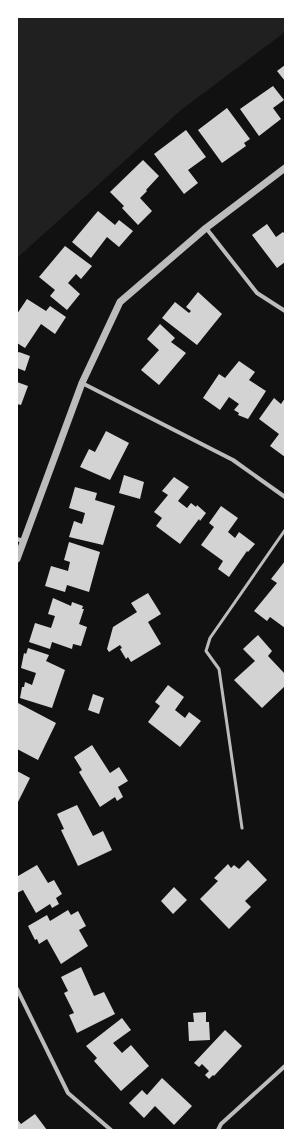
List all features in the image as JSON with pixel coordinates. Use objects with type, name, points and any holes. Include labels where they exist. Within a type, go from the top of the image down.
[{"type":"street","points":[[17,559],[20,540],[82,383],[120,302],[206,228],[285,168]]},
{"type":"street","points":[[206,228],[257,293],[285,311]]},
{"type":"street","points":[[82,383],[233,460],[285,497]]},
{"type":"street","points":[[17,989],[68,1093],[111,1130]]},
{"type":"street","points":[[218,1130],[221,1124],[285,1066]]},
{"type":"lane","points":[[242,828],[219,669],[206,651],[210,638],[285,530]]},
{"type":"shaded area","points":[[17,17],[285,17],[285,32],[181,110],[17,258]]},
{"type":"building","points":[[285,65],[285,81],[277,71]]},
{"type":"building","points":[[273,86],[284,100],[273,108],[281,119],[259,136],[240,109]]},
{"type":"building","points":[[227,108],[250,139],[244,143],[246,146],[222,163],[198,130]]},
{"type":"building","points":[[186,130],[206,157],[188,170],[198,183],[184,194],[154,154]]},
{"type":"building","points":[[143,160],[159,176],[140,198],[152,211],[138,225],[122,208],[124,206],[110,192]]},
{"type":"building","points":[[98,211],[115,225],[119,220],[133,231],[119,247],[107,237],[91,258],[72,242]]},
{"type":"building","points":[[267,224],[276,237],[283,232],[285,234],[285,262],[277,268],[252,235]]},
{"type":"building","points":[[65,246],[92,266],[81,279],[76,274],[68,283],[80,294],[67,310],[50,296],[55,290],[39,277]]},
{"type":"building","points":[[198,292],[222,314],[197,345],[162,318],[175,302],[189,313],[191,311],[186,307]]},
{"type":"building","points":[[27,299],[46,311],[50,306],[66,317],[55,334],[41,324],[25,348],[17,343],[17,314]]},
{"type":"building","points":[[160,324],[175,338],[171,342],[186,353],[159,385],[141,370],[159,350],[147,339]]},
{"type":"building","points":[[19,352],[30,356],[25,371],[17,368],[17,353]]},
{"type":"building","points":[[239,361],[255,372],[249,380],[266,391],[248,419],[238,415],[239,413],[234,410],[239,404],[229,397],[220,410],[203,398],[219,374],[225,378]]},
{"type":"building","points":[[17,382],[28,386],[21,405],[17,404]]},
{"type":"building","points":[[274,398],[281,404],[285,398],[285,457],[270,446],[279,434],[259,419]]},
{"type":"building","points":[[106,431],[129,443],[110,480],[80,467],[89,449],[95,452]]},
{"type":"building","points":[[124,475],[144,482],[140,499],[119,493]]},
{"type":"building","points":[[174,477],[189,487],[178,501],[187,508],[191,503],[196,507],[197,505],[206,513],[200,521],[199,519],[180,544],[156,526],[162,518],[154,512],[168,495],[162,491]]},
{"type":"building","points":[[75,487],[97,493],[95,500],[115,506],[103,545],[69,537],[74,521],[82,524],[85,513],[69,508]]},
{"type":"building","points":[[221,506],[238,518],[228,532],[235,538],[239,532],[255,544],[248,552],[247,551],[229,577],[218,569],[223,561],[201,545],[214,527],[209,523]]},
{"type":"building","points":[[69,542],[100,552],[89,592],[67,585],[65,592],[45,586],[51,566],[68,571],[70,562],[64,560]]},
{"type":"building","points":[[285,561],[285,628],[270,617],[267,621],[254,611],[277,583],[271,579]]},
{"type":"building","points":[[148,593],[161,614],[148,622],[161,644],[131,662],[128,657],[126,659],[120,649],[122,648],[120,645],[109,652],[107,649],[113,627],[137,612],[131,603]]},
{"type":"building","points":[[53,598],[71,606],[72,602],[83,606],[82,609],[84,609],[79,624],[87,627],[81,646],[73,644],[72,649],[52,642],[50,649],[29,642],[35,623],[51,628],[55,616],[48,614]]},
{"type":"building","points":[[258,635],[272,651],[268,656],[285,674],[285,686],[262,708],[234,680],[255,661],[243,649]]},
{"type":"building","points":[[28,648],[49,655],[46,661],[65,670],[52,708],[20,698],[22,687],[24,687],[25,682],[32,685],[36,673],[21,668],[24,653],[26,654]]},
{"type":"building","points":[[168,685],[184,697],[175,710],[185,718],[189,712],[201,721],[180,747],[148,722],[160,706],[155,702]]},
{"type":"building","points":[[93,694],[104,698],[99,714],[88,710]]},
{"type":"building","points":[[18,703],[56,723],[38,760],[17,749]]},
{"type":"building","points":[[92,745],[110,773],[119,767],[128,781],[118,787],[123,797],[117,801],[115,797],[100,807],[79,772],[82,770],[74,757]]},
{"type":"building","points":[[17,771],[30,778],[17,804]]},
{"type":"building","points":[[77,805],[93,836],[103,831],[112,850],[78,866],[61,830],[64,829],[57,814]]},
{"type":"building","points":[[248,860],[267,880],[245,901],[251,907],[229,929],[200,899],[218,881],[214,878],[228,864],[231,868],[234,865],[239,869]]},
{"type":"building","points":[[37,865],[48,883],[54,880],[62,894],[56,898],[59,904],[52,908],[50,904],[36,913],[23,890],[17,893],[17,874],[18,876]]},
{"type":"building","points":[[174,887],[187,900],[173,914],[161,901]]},
{"type":"building","points":[[68,910],[71,915],[78,911],[86,926],[79,930],[88,946],[61,964],[47,939],[39,944],[37,939],[35,940],[28,926],[47,915],[50,921]]},
{"type":"building","points":[[81,967],[94,996],[104,992],[115,1014],[77,1033],[69,1015],[74,1013],[64,993],[68,991],[61,977]]},
{"type":"building","points":[[206,1012],[206,1022],[209,1022],[210,1040],[189,1041],[188,1022],[194,1022],[193,1013]]},
{"type":"building","points":[[122,1018],[131,1030],[113,1043],[122,1053],[131,1045],[149,1066],[121,1091],[94,1061],[97,1058],[86,1046]]},
{"type":"building","points":[[225,1030],[242,1046],[214,1076],[213,1075],[209,1079],[205,1075],[209,1071],[202,1064],[199,1067],[194,1063]]},
{"type":"building","points":[[162,1078],[192,1106],[174,1125],[155,1106],[144,1118],[129,1103],[142,1090],[147,1095]]},
{"type":"building","points":[[35,1114],[47,1130],[17,1130],[17,1119],[21,1124]]}]
